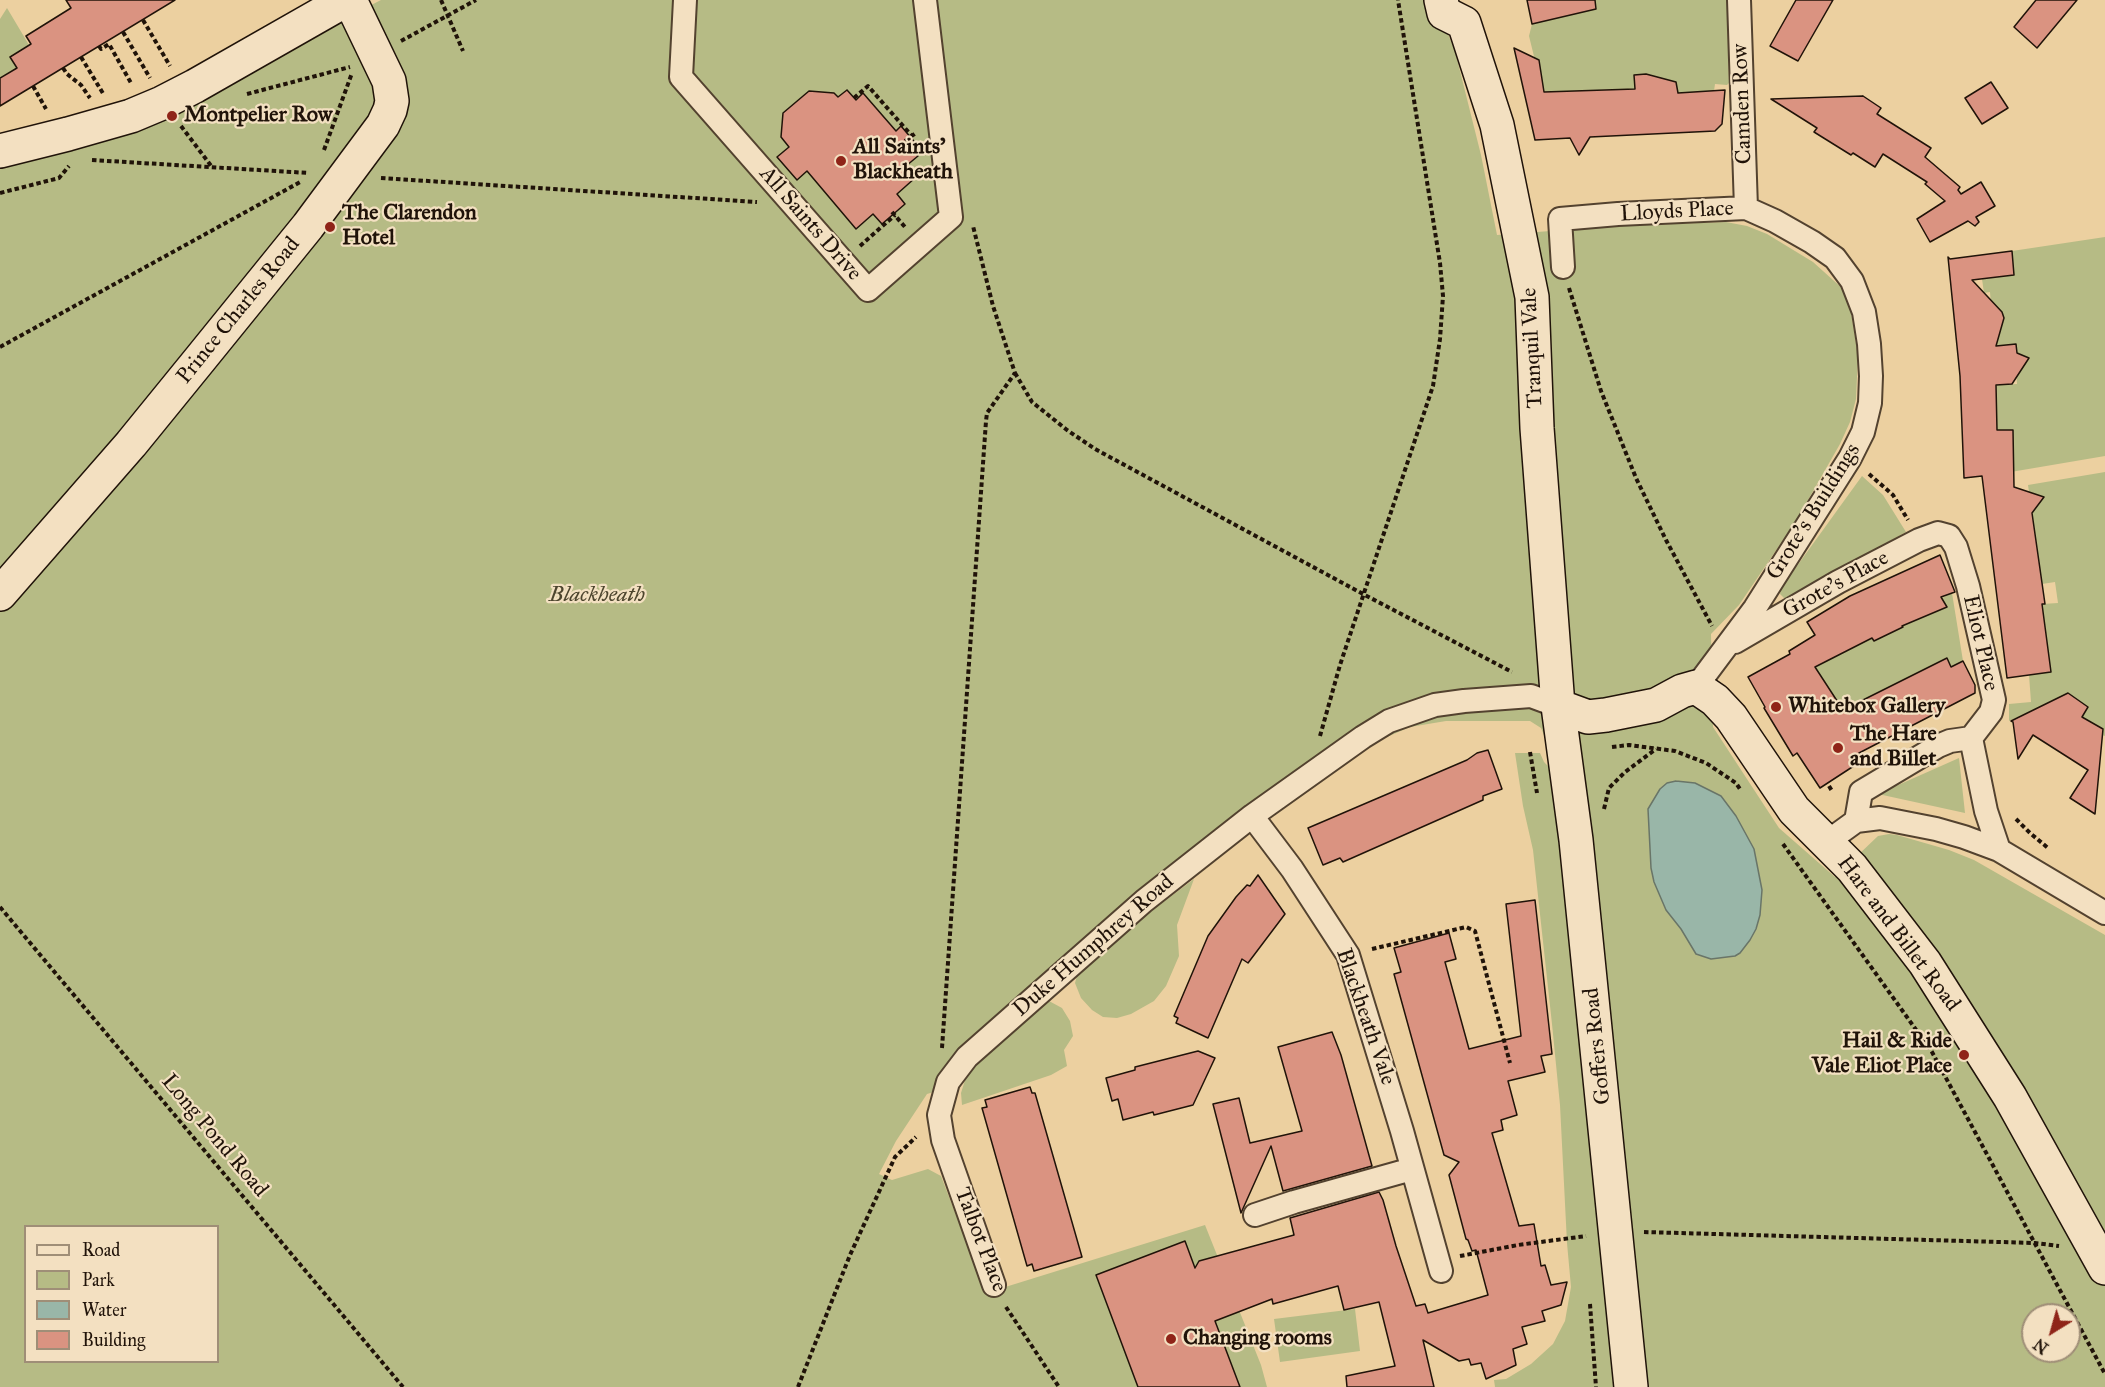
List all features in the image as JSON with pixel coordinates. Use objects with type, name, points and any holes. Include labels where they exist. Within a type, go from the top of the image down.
[{"type":"street","points":[[0,151],[130,116],[162,103],[184,78],[348,0]]},
{"type":"street","name":"Prince Charles Road","points":[[0,594],[131,444],[308,226],[383,125],[392,101],[389,81],[348,0]]},
{"type":"street","name":"All Saints Drive","points":[[685,0],[681,77],[868,290],[951,217],[925,0]]},
{"type":"street","points":[[1441,0],[1444,13],[1468,12]]},
{"type":"street","name":"Camden Row","points":[[1739,0],[1746,208]]},
{"type":"street","name":"Tranquil Vale","points":[[1468,12],[1497,126],[1532,297],[1537,428],[1558,706]]},
{"type":"street","name":"Lloyds Place","points":[[1563,267],[1560,219],[1746,208],[1812,242],[1835,258],[1852,281]]},
{"type":"street","name":"Grote's Buildings","points":[[1696,687],[1720,639],[1755,608],[1850,458],[1863,432],[1870,403],[1869,344],[1864,312],[1852,281]]},
{"type":"street","name":"Grote's Place","points":[[1720,639],[1919,540],[1938,533],[1949,536]]},
{"type":"street","name":"Eliot Place","points":[[1949,536],[1956,547],[1968,586],[1994,700],[1992,712],[1971,738]]},
{"type":"street","points":[[1558,706],[1588,717],[1606,715],[1656,705],[1682,691],[1696,687]]},
{"type":"street","name":"Hare and Billet Road","points":[[1696,687],[1715,700],[1731,717],[1794,810],[1827,842],[1872,892],[1931,972],[2010,1096],[2105,1268]]},
{"type":"street","name":"Duke Humphrey Road","points":[[939,1115],[948,1082],[967,1057],[1063,971],[1143,901],[1252,816],[1363,736],[1389,721],[1435,705],[1531,696],[1558,706]]},
{"type":"street","name":"Goffers Road","points":[[1558,706],[1576,840],[1631,1387]]},
{"type":"street","points":[[1856,821],[1861,792],[1938,746],[1950,741],[1971,738],[1986,812],[1999,850]]},
{"type":"street","name":"Blackheath Vale","points":[[1252,816],[1317,905],[1350,959],[1440,1266]]},
{"type":"street","points":[[1827,842],[1856,821],[1880,818],[1964,837],[1999,850],[2105,913]]},
{"type":"street","name":"Talbot Place","points":[[939,1115],[942,1140],[994,1285]]},
{"type":"street","points":[[1255,1215],[1412,1169]]},
{"type":"path","points":[[441,0],[463,51]]},
{"type":"path","points":[[399,42],[476,0]]},
{"type":"path","points":[[1319,741],[1340,665],[1437,366],[1443,296],[1398,0]]},
{"type":"path","points":[[142,20],[184,78]]},
{"type":"path","points":[[123,32],[152,82]]},
{"type":"path","points":[[99,46],[101,49],[109,45],[134,89]]},
{"type":"path","points":[[81,57],[105,99]]},
{"type":"path","points":[[241,95],[355,66],[323,152]]},
{"type":"path","points":[[63,68],[87,92],[93,104]]},
{"type":"path","points":[[33,86],[49,113]]},
{"type":"path","points":[[854,98],[868,86],[911,135]]},
{"type":"path","points":[[175,118],[212,167]]},
{"type":"path","points":[[904,141],[919,131],[923,139]]},
{"type":"path","points":[[0,193],[59,178],[75,159]]},
{"type":"path","points":[[0,347],[316,174],[86,160]]},
{"type":"path","points":[[378,177],[763,202]]},
{"type":"path","points":[[856,250],[895,215]]},
{"type":"path","points":[[973,225],[993,306],[1015,373],[1032,402],[1095,449],[1512,672]]},
{"type":"path","points":[[1563,267],[1588,351],[1636,478],[1666,540],[1720,639]]},
{"type":"path","points":[[948,1082],[942,1055],[986,421],[987,413],[1015,373]]},
{"type":"path","points":[[1850,458],[1893,495],[1913,529]]},
{"type":"path","points":[[1605,747],[1629,745],[1675,751],[1706,763],[1736,783],[1743,792]]},
{"type":"path","points":[[2010,818],[2016,818],[2050,849]]},
{"type":"path","points":[[1777,835],[1932,1052],[2105,1374]]},
{"type":"path","name":"Long Pond Road","points":[[0,907],[403,1387]]},
{"type":"path","points":[[1350,959],[1371,950],[1466,927],[1475,931],[1510,1063]]},
{"type":"path","points":[[798,1387],[850,1255],[895,1156],[939,1115]]},
{"type":"path","points":[[1641,1232],[2035,1243],[2068,1247]]},
{"type":"path","points":[[1440,1266],[1518,1245],[1566,1239]]},
{"type":"path","name":"Talbot Place","points":[[994,1285],[1059,1387]]},
{"type":"green space","name":"Blackheath","points":[[381,0],[1434,0],[1455,51],[1481,155],[1497,235],[1617,226],[1726,222],[1747,226],[1767,234],[1813,262],[1843,289],[1850,306],[1858,356],[1856,399],[1850,422],[1796,521],[1739,605],[1711,634],[1713,727],[1779,828],[1835,877],[1878,836],[1897,835],[1974,860],[2105,935],[2105,1387],[1495,1387],[1494,1380],[1506,1379],[1531,1364],[1553,1344],[1565,1321],[1571,1287],[1560,1105],[1552,1024],[1533,850],[1523,806],[1515,753],[1540,753],[1550,768],[1546,740],[1541,728],[1530,721],[1446,721],[1410,727],[1380,740],[1333,769],[1271,814],[1068,976],[953,1086],[927,1094],[896,1141],[879,1174],[892,1180],[928,1169],[941,1176],[986,1293],[1205,1225],[1261,1365],[1267,1387],[0,1387],[0,169],[72,150],[299,42]]},
{"type":"green space","points":[[1572,0],[1727,0],[1729,83],[1727,85],[1715,84],[1714,91],[1678,93],[1675,82],[1646,74],[1634,75],[1636,101],[1617,89],[1543,93],[1529,36],[1532,24]]},
{"type":"green space","points":[[7,8],[29,45],[10,56],[17,68],[0,78],[0,19]]},
{"type":"green space","points":[[2105,237],[2105,456],[1999,474],[2013,430],[1997,430],[1996,385],[2017,384],[2016,371],[2026,362],[2022,355],[1991,347],[2004,318],[2002,311],[1991,304],[1990,292],[1984,293],[1982,279],[2014,275],[2012,251]]},
{"type":"green space","points":[[2105,472],[2105,736],[2102,735],[2102,729],[2082,717],[2088,707],[2077,699],[2044,719],[2038,708],[2009,721],[2009,704],[2031,702],[2029,675],[2051,672],[2042,604],[2058,603],[2055,582],[2042,584],[2032,512],[2038,506],[2039,501],[2033,493],[2029,492],[2028,485]]},
{"type":"green space","points":[[1862,476],[1883,495],[1906,532],[1786,599],[1784,598],[1780,594],[1781,588]]},
{"type":"green space","points":[[1952,593],[1963,661],[1951,667],[1947,659],[1840,723],[1837,701],[1813,668],[1872,638],[1903,627],[1898,618],[1920,618],[1946,608],[1942,598]]},
{"type":"green space","points":[[1959,758],[1965,813],[1878,794]]},
{"type":"green space","points":[[1194,879],[1177,925],[1179,956],[1166,986],[1154,1001],[1131,1014],[1117,1018],[1103,1017],[1092,1010],[1081,998],[1075,983],[1078,972],[1138,921]]},
{"type":"green space","points":[[1049,1001],[1062,1008],[1070,1021],[1073,1036],[1064,1050],[1067,1066],[1051,1075],[962,1105],[961,1093],[966,1077],[1040,1005]]},
{"type":"green space","points":[[1355,1309],[1360,1351],[1280,1362],[1274,1319]]},
{"type":"water","points":[[1676,781],[1695,783],[1721,796],[1736,816],[1754,849],[1762,890],[1760,915],[1750,940],[1735,956],[1711,959],[1696,954],[1666,910],[1654,882],[1651,868],[1648,809],[1660,789],[1667,783]]},
{"type":"building","points":[[66,0],[175,0],[0,106],[0,78],[17,68],[10,57],[31,44],[26,36],[71,8]]},
{"type":"building","points":[[1527,0],[1595,0],[1596,9],[1532,24]]},
{"type":"building","points":[[1796,0],[1833,0],[1798,61],[1770,46]]},
{"type":"building","points":[[2036,0],[2077,0],[2037,48],[2014,27]]},
{"type":"building","points":[[1514,48],[1539,60],[1544,92],[1635,89],[1634,75],[1646,74],[1676,82],[1678,93],[1725,90],[1722,124],[1715,131],[1590,137],[1579,155],[1570,138],[1535,140]]},
{"type":"building","points":[[1991,82],[2008,108],[1982,124],[1965,98]]},
{"type":"building","name":"All Saints' Blackheath","points":[[847,90],[856,100],[863,93],[896,131],[901,126],[918,146],[913,151],[918,156],[906,166],[915,178],[897,194],[905,204],[882,224],[873,214],[856,229],[807,171],[797,180],[777,157],[789,147],[781,137],[783,113],[809,91],[834,93],[838,97]]},
{"type":"building","points":[[1863,96],[1881,108],[1877,114],[1931,148],[1925,157],[1960,187],[1958,190],[1961,194],[1981,182],[1995,206],[1976,217],[1979,222],[1975,226],[1968,221],[1930,242],[1917,219],[1945,201],[1925,184],[1927,182],[1883,154],[1875,167],[1853,153],[1851,155],[1814,132],[1817,128],[1771,99]]},
{"type":"building","points":[[2012,251],[2014,275],[1972,280],[2002,312],[2004,318],[1996,346],[2016,344],[2017,353],[2029,358],[2012,384],[1996,385],[1997,430],[2013,430],[2014,487],[2044,497],[2032,513],[2045,604],[2042,604],[2051,672],[2007,678],[1982,476],[1964,478],[1960,376],[1948,257],[1950,259]]},
{"type":"building","points":[[1940,555],[1955,592],[1941,597],[1947,607],[1874,641],[1872,638],[1815,667],[1843,710],[1947,658],[1951,667],[1963,661],[1975,685],[1975,693],[1859,753],[1863,760],[1820,788],[1797,753],[1793,756],[1748,677],[1790,654],[1789,651],[1815,635],[1807,622],[1850,596]]},
{"type":"building","points":[[2068,693],[2088,707],[2082,717],[2103,729],[2095,814],[2070,798],[2088,770],[2033,735],[2018,759],[2011,721]]},
{"type":"building","points":[[1488,750],[1502,789],[1483,796],[1483,800],[1343,862],[1340,858],[1323,865],[1308,828]]},
{"type":"building","points":[[1258,875],[1285,914],[1248,963],[1242,959],[1208,1038],[1176,1023],[1178,1018],[1174,1016],[1208,936],[1236,897],[1247,885],[1250,886]]},
{"type":"building","points":[[1535,900],[1552,1054],[1541,1056],[1545,1072],[1508,1081],[1517,1115],[1501,1120],[1503,1130],[1492,1133],[1519,1226],[1534,1224],[1541,1266],[1545,1265],[1551,1285],[1567,1282],[1561,1305],[1542,1311],[1545,1321],[1522,1327],[1527,1344],[1513,1349],[1516,1365],[1486,1379],[1481,1363],[1471,1365],[1469,1359],[1459,1361],[1423,1340],[1434,1387],[1347,1387],[1346,1376],[1395,1366],[1379,1302],[1344,1310],[1338,1286],[1273,1304],[1272,1299],[1215,1321],[1240,1387],[1138,1387],[1096,1275],[1185,1241],[1195,1268],[1199,1261],[1294,1235],[1290,1218],[1379,1192],[1416,1306],[1425,1304],[1428,1313],[1488,1295],[1476,1250],[1472,1251],[1466,1239],[1449,1175],[1459,1162],[1444,1155],[1394,974],[1401,972],[1394,948],[1449,933],[1456,959],[1445,962],[1469,1049],[1521,1036],[1506,904]]},
{"type":"building","points":[[1332,1032],[1341,1055],[1372,1166],[1283,1191],[1271,1146],[1241,1213],[1213,1104],[1239,1098],[1250,1143],[1302,1131],[1278,1047]]},
{"type":"building","points":[[1198,1051],[1215,1058],[1193,1105],[1123,1120],[1118,1099],[1112,1101],[1106,1078],[1135,1070],[1135,1067]]},
{"type":"building","points":[[1030,1087],[1032,1093],[1035,1093],[1082,1257],[1034,1271],[1032,1264],[1027,1266],[982,1108],[987,1107],[985,1100]]},
{"type":"place","name":"Montpelier Row","points":[[172,116]]},
{"type":"place","name":"All Saints' Blackheath","points":[[841,161]]},
{"type":"place","name":"The Clarendon Hotel","points":[[330,227]]},
{"type":"place","name":"Whitebox Gallery","points":[[1776,707]]},
{"type":"place","name":"The Hare and Billet","points":[[1838,748]]},
{"type":"place","name":"Hail & Ride Vale Eliot Place","points":[[1964,1055]]},
{"type":"place","name":"Changing rooms","points":[[1171,1339]]}]
